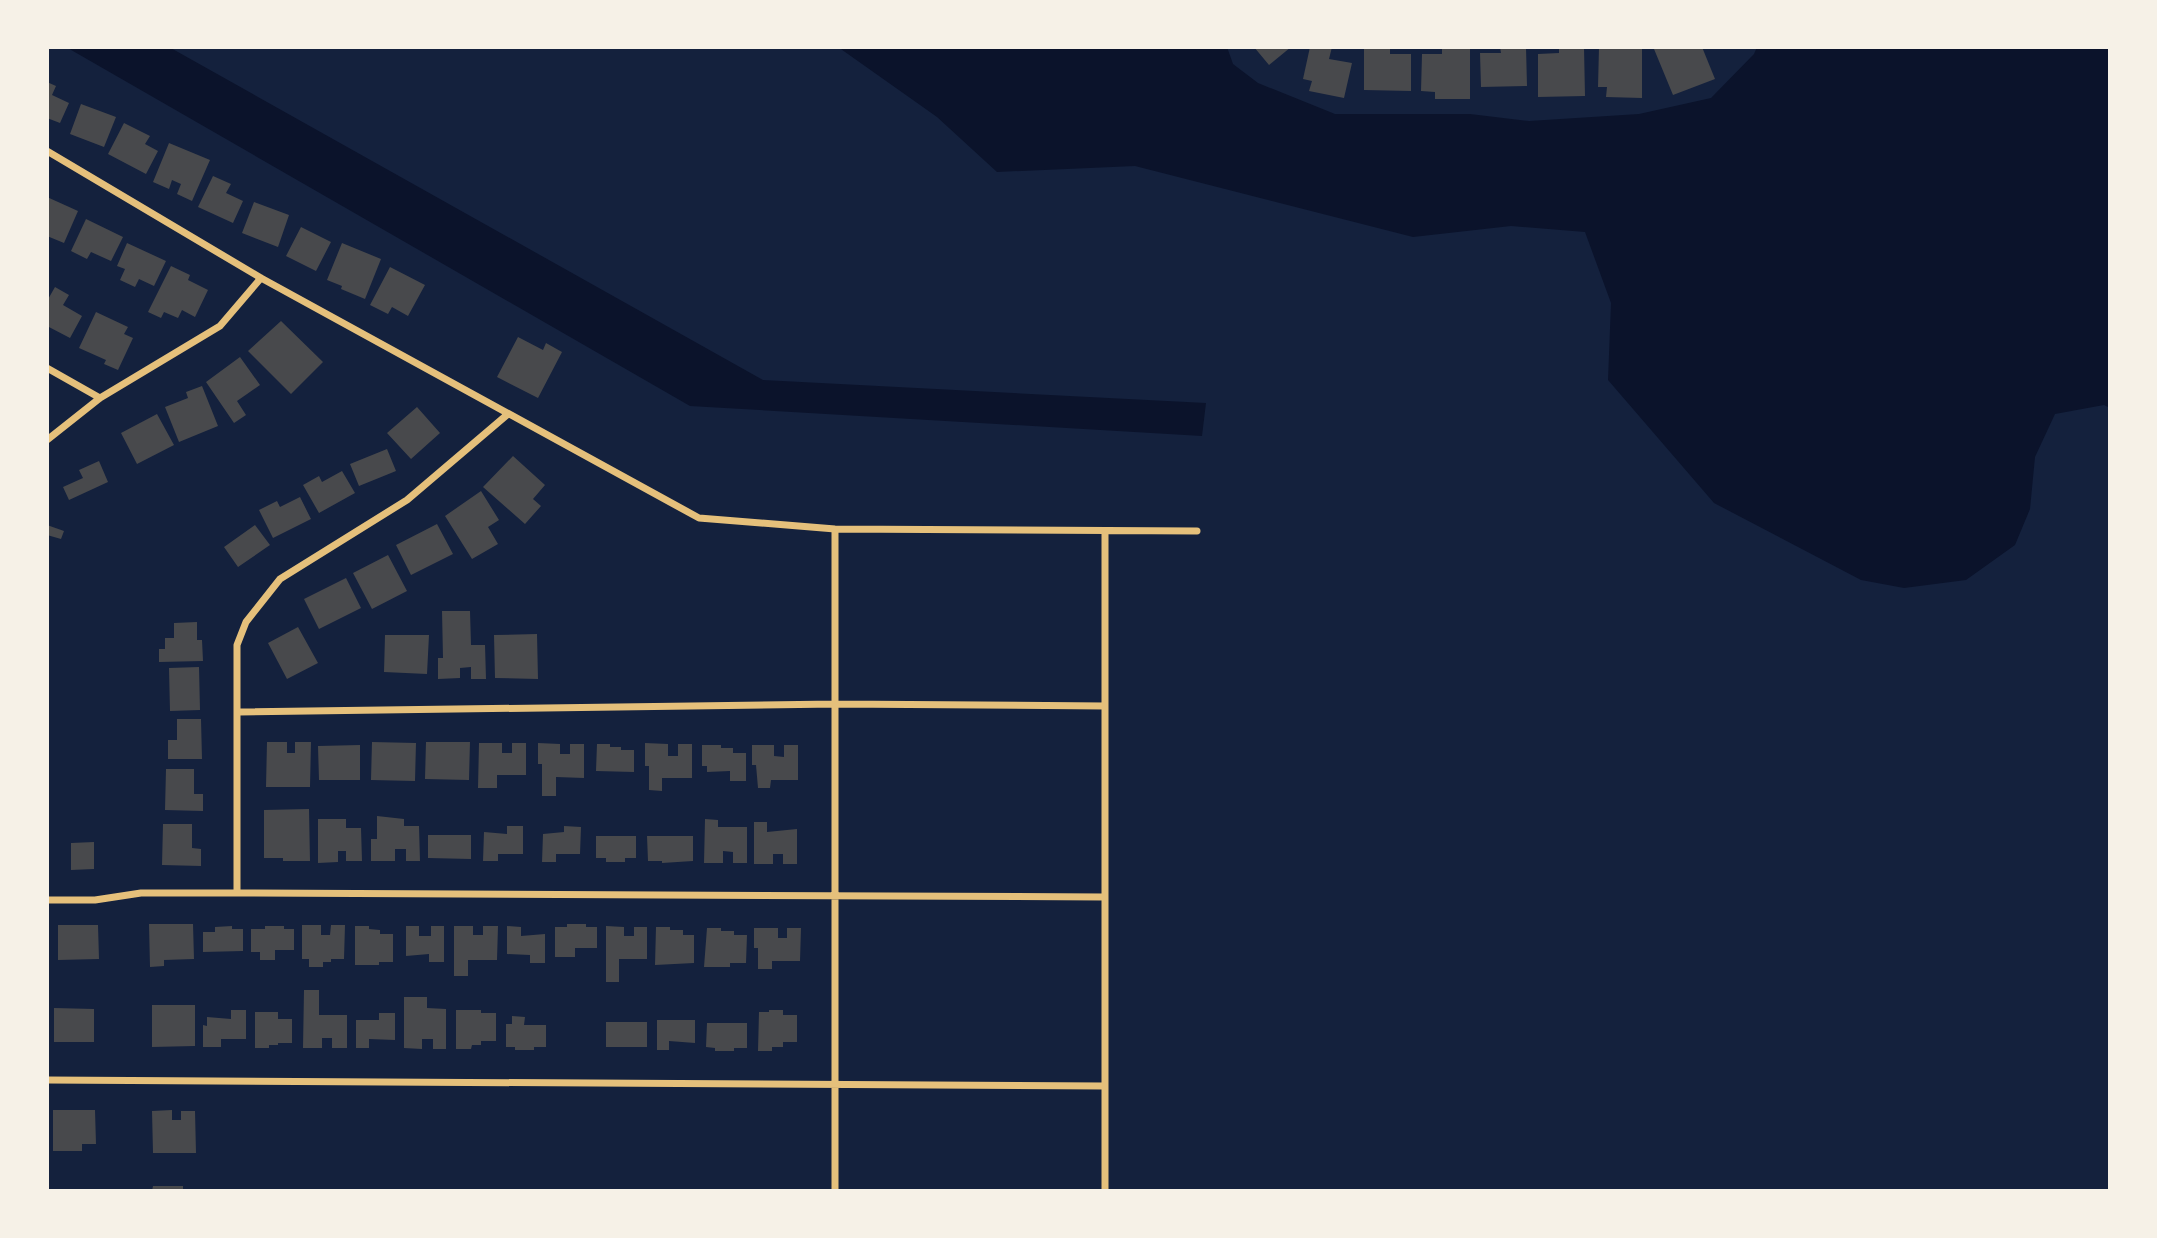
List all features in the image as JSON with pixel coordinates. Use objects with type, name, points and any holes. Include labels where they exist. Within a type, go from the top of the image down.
[{"type":"street","points":[[47,151],[261,278],[699,518],[835,529],[1197,531]]},
{"type":"street","points":[[47,440],[100,398],[220,326],[261,278]]},
{"type":"street","points":[[47,368],[100,398]]},
{"type":"street","points":[[237,893],[237,645],[246,622],[280,579],[407,500],[508,414]]},
{"type":"street","points":[[835,529],[835,1191]]},
{"type":"street","points":[[1105,531],[1105,1191]]},
{"type":"street","points":[[239,712],[836,705],[1105,706]]},
{"type":"street","points":[[47,900],[95,900],[141,893],[1104,897]]},
{"type":"street","points":[[47,1080],[1104,1086]]},
{"type":"water","points":[[66,47],[169,47],[763,380],[1206,403],[1202,436],[690,406]]},
{"type":"water","points":[[838,47],[1227,47],[1233,64],[1258,83],[1335,114],[1470,114],[1529,121],[1639,114],[1711,98],[1754,54],[1757,47],[2110,47],[2110,408],[2104,405],[2055,414],[2035,457],[2030,509],[2015,545],[1966,580],[1904,588],[1861,580],[1714,503],[1608,380],[1611,303],[1585,232],[1511,226],[1413,237],[1135,166],[997,172],[937,117]]},
{"type":"building","points":[[1254,47],[1291,47],[1269,65]]},
{"type":"building","points":[[1310,47],[1332,47],[1329,59],[1352,63],[1344,98],[1309,91],[1312,81],[1303,79]]},
{"type":"building","points":[[1364,47],[1390,47],[1390,54],[1411,54],[1411,91],[1364,90]]},
{"type":"building","points":[[1442,47],[1470,47],[1470,99],[1435,99],[1435,92],[1421,91],[1422,54],[1442,54]]},
{"type":"building","points":[[1500,47],[1526,47],[1527,86],[1481,87],[1480,53],[1501,53]]},
{"type":"building","points":[[1559,47],[1584,47],[1585,96],[1538,97],[1538,54],[1559,53]]},
{"type":"building","points":[[1599,47],[1642,47],[1642,98],[1606,97],[1607,87],[1598,87]]},
{"type":"building","points":[[1702,47],[1715,79],[1673,95],[1654,49]]},
{"type":"building","points":[[47,82],[56,86],[52,95],[69,103],[60,123],[47,118]]},
{"type":"building","points":[[81,104],[116,117],[104,147],[70,134]]},
{"type":"building","points":[[124,123],[150,136],[145,144],[158,151],[146,174],[108,154]]},
{"type":"building","points":[[169,143],[210,160],[192,201],[177,194],[181,184],[172,180],[169,189],[153,182]]},
{"type":"building","points":[[213,176],[231,184],[226,193],[243,201],[233,223],[198,207]]},
{"type":"building","points":[[47,197],[78,211],[64,243],[47,236]]},
{"type":"building","points":[[254,202],[289,215],[278,247],[242,233]]},
{"type":"building","points":[[86,219],[123,237],[111,261],[91,252],[87,259],[71,251]]},
{"type":"building","points":[[301,227],[331,242],[316,271],[286,256]]},
{"type":"building","points":[[127,243],[166,261],[154,286],[139,279],[135,287],[120,280],[125,269],[117,266]]},
{"type":"building","points":[[342,243],[381,259],[365,299],[327,280]]},
{"type":"building","points":[[171,266],[190,275],[188,280],[208,290],[195,317],[182,310],[178,318],[164,312],[161,318],[148,312]]},
{"type":"building","points":[[390,267],[425,285],[408,316],[392,307],[388,314],[370,305]]},
{"type":"building","points":[[55,287],[69,295],[63,305],[82,316],[70,338],[47,326],[47,301]]},
{"type":"building","points":[[96,312],[128,327],[124,334],[133,338],[118,370],[104,364],[106,360],[79,348]]},
{"type":"building","points":[[281,321],[323,362],[291,394],[248,351]]},
{"type":"building","points":[[518,337],[543,350],[546,343],[562,352],[538,398],[497,377]]},
{"type":"building","points":[[240,357],[260,385],[237,401],[246,415],[234,423],[206,382]]},
{"type":"building","points":[[202,386],[218,426],[179,442],[165,407],[188,398],[186,392]]},
{"type":"building","points":[[417,407],[440,433],[411,459],[387,433]]},
{"type":"building","points":[[157,414],[174,445],[137,464],[121,433]]},
{"type":"building","points":[[387,449],[396,471],[359,486],[350,464]]},
{"type":"building","points":[[513,456],[545,485],[533,499],[541,506],[525,524],[483,487]]},
{"type":"building","points":[[99,461],[108,482],[69,500],[63,487],[83,478],[79,470]]},
{"type":"building","points":[[342,471],[355,493],[319,513],[303,485],[319,476],[322,482]]},
{"type":"building","points":[[481,491],[499,520],[488,527],[498,544],[472,559],[445,516]]},
{"type":"building","points":[[300,497],[311,519],[273,538],[259,510],[277,501],[280,507]]},
{"type":"building","points":[[437,524],[453,554],[411,575],[396,545]]},
{"type":"building","points":[[47,525],[64,531],[61,539],[47,535]]},
{"type":"building","points":[[255,525],[270,545],[238,567],[224,547]]},
{"type":"building","points":[[388,555],[407,591],[372,609],[353,573]]},
{"type":"building","points":[[346,578],[361,608],[319,629],[304,599]]},
{"type":"building","points":[[442,611],[470,611],[471,645],[485,645],[486,679],[471,679],[471,667],[460,668],[460,678],[438,679],[438,658],[443,658]]},
{"type":"building","points":[[197,622],[197,640],[202,640],[203,661],[159,662],[159,649],[165,649],[165,638],[174,638],[174,623]]},
{"type":"building","points":[[298,627],[318,663],[287,679],[268,643]]},
{"type":"building","points":[[537,634],[538,679],[495,678],[494,635]]},
{"type":"building","points":[[385,635],[429,635],[427,674],[384,672]]},
{"type":"building","points":[[199,667],[200,710],[170,711],[169,668]]},
{"type":"building","points":[[177,719],[201,719],[202,759],[168,759],[168,740],[177,740]]},
{"type":"building","points":[[267,742],[287,742],[287,753],[295,753],[295,742],[311,742],[310,787],[266,787]]},
{"type":"building","points":[[372,742],[416,743],[415,781],[371,780]]},
{"type":"building","points":[[426,742],[470,742],[469,780],[425,779]]},
{"type":"building","points":[[479,743],[502,743],[502,753],[512,753],[512,743],[526,743],[526,775],[497,775],[497,788],[478,788]]},
{"type":"building","points":[[538,743],[560,744],[560,754],[570,754],[570,744],[584,744],[584,778],[556,777],[556,796],[542,796],[542,764],[538,764]]},
{"type":"building","points":[[645,743],[668,744],[668,756],[678,756],[678,744],[692,744],[692,778],[662,778],[662,791],[649,790]]},
{"type":"building","points":[[597,744],[634,750],[634,772],[596,771]]},
{"type":"building","points":[[360,745],[360,780],[319,780],[318,746]]},
{"type":"building","points":[[702,745],[721,745],[721,748],[733,748],[733,753],[746,753],[746,781],[730,781],[730,771],[707,772],[707,766],[702,766]]},
{"type":"building","points":[[752,745],[774,745],[774,756],[784,757],[784,745],[798,745],[798,780],[771,780],[770,788],[758,788],[756,765],[752,765]]},
{"type":"building","points":[[166,769],[194,769],[194,794],[203,794],[203,811],[165,810]]},
{"type":"building","points":[[309,809],[310,861],[264,858],[264,810]]},
{"type":"building","points":[[377,816],[404,819],[404,826],[419,826],[420,861],[406,861],[406,849],[395,849],[395,861],[371,861],[371,839],[377,839]]},
{"type":"building","points":[[318,819],[346,819],[346,828],[361,828],[362,861],[346,861],[346,851],[338,851],[338,862],[318,863]]},
{"type":"building","points":[[705,819],[718,820],[718,827],[747,827],[747,863],[733,863],[733,852],[723,851],[723,863],[704,863]]},
{"type":"building","points":[[754,822],[767,822],[767,832],[797,829],[797,864],[783,864],[783,854],[773,854],[773,864],[754,864]]},
{"type":"building","points":[[163,824],[192,824],[192,848],[201,849],[201,866],[162,865]]},
{"type":"building","points":[[507,826],[523,826],[523,854],[498,854],[498,861],[483,861],[484,832],[507,834]]},
{"type":"building","points":[[564,826],[581,827],[580,854],[556,854],[556,862],[542,862],[543,834],[564,832]]},
{"type":"building","points":[[428,835],[471,835],[471,859],[428,858]]},
{"type":"building","points":[[596,836],[636,836],[636,858],[625,858],[625,862],[606,862],[606,858],[596,858]]},
{"type":"building","points":[[647,836],[693,836],[693,861],[648,861]]},
{"type":"building","points":[[94,842],[94,869],[71,870],[71,843]]},
{"type":"building","points":[[149,924],[193,924],[194,959],[164,960],[164,966],[150,967]]},
{"type":"building","points":[[567,924],[597,927],[597,948],[575,948],[575,957],[555,957],[555,927],[567,927]]},
{"type":"building","points":[[58,925],[98,925],[99,959],[58,960]]},
{"type":"building","points":[[302,925],[321,925],[321,935],[330,935],[331,925],[345,925],[344,959],[323,962],[323,967],[309,967],[309,959],[302,959]]},
{"type":"building","points":[[232,926],[232,929],[243,929],[243,951],[203,952],[203,932],[215,932],[215,927]]},
{"type":"building","points":[[265,926],[294,929],[294,950],[275,950],[275,960],[260,960],[260,952],[251,952],[251,929],[265,929]]},
{"type":"building","points":[[355,926],[369,926],[369,929],[380,930],[380,934],[393,934],[393,962],[355,965]]},
{"type":"building","points":[[406,926],[419,926],[419,936],[431,936],[431,926],[444,926],[444,962],[429,962],[429,954],[406,956]]},
{"type":"building","points":[[454,926],[473,926],[473,935],[483,935],[483,926],[498,926],[497,960],[468,960],[468,976],[454,976]]},
{"type":"building","points":[[507,926],[521,927],[521,936],[545,934],[545,963],[530,963],[530,955],[507,954]]},
{"type":"building","points":[[606,926],[624,927],[624,936],[634,936],[634,927],[647,927],[647,959],[619,959],[619,982],[606,982]]},
{"type":"building","points":[[656,927],[670,927],[670,930],[683,930],[683,935],[694,935],[694,963],[655,965]]},
{"type":"building","points":[[707,928],[721,928],[721,931],[734,931],[734,935],[747,935],[746,963],[730,963],[730,967],[704,967]]},
{"type":"building","points":[[754,928],[778,928],[778,938],[787,938],[787,928],[801,928],[800,961],[772,961],[772,969],[758,969]]},
{"type":"building","points":[[304,990],[319,990],[319,1015],[347,1015],[347,1048],[332,1048],[332,1038],[322,1038],[322,1048],[303,1048]]},
{"type":"building","points":[[404,997],[427,997],[427,1008],[446,1009],[446,1049],[433,1049],[433,1039],[422,1039],[422,1049],[404,1048]]},
{"type":"building","points":[[152,1005],[195,1005],[195,1046],[152,1047]]},
{"type":"building","points":[[54,1008],[94,1009],[94,1042],[54,1042]]},
{"type":"building","points":[[231,1010],[246,1010],[246,1039],[221,1039],[221,1047],[203,1047],[203,1025],[207,1026],[207,1017],[231,1019]]},
{"type":"building","points":[[456,1010],[496,1013],[496,1041],[481,1041],[481,1045],[472,1045],[471,1049],[456,1049]]},
{"type":"building","points":[[783,1010],[783,1015],[797,1015],[797,1042],[783,1042],[783,1047],[772,1047],[772,1051],[758,1051],[759,1012]]},
{"type":"building","points":[[255,1012],[278,1012],[278,1019],[292,1019],[292,1043],[255,1048]]},
{"type":"building","points":[[379,1013],[395,1013],[395,1040],[369,1039],[369,1048],[356,1048],[356,1020],[379,1020]]},
{"type":"building","points":[[512,1016],[525,1017],[524,1025],[546,1025],[546,1047],[515,1050],[515,1047],[506,1047],[506,1024],[512,1024]]},
{"type":"building","points":[[657,1020],[695,1020],[695,1043],[669,1041],[669,1050],[657,1050]]},
{"type":"building","points":[[606,1022],[647,1022],[647,1047],[606,1047]]},
{"type":"building","points":[[707,1023],[747,1023],[747,1048],[715,1051],[715,1048],[706,1047]]},
{"type":"building","points":[[53,1110],[95,1110],[96,1144],[82,1144],[82,1151],[53,1151]]},
{"type":"building","points":[[172,1110],[172,1120],[181,1120],[181,1111],[195,1111],[196,1153],[153,1153],[152,1111]]},
{"type":"building","points":[[153,1186],[183,1186],[183,1191],[152,1191]]}]
